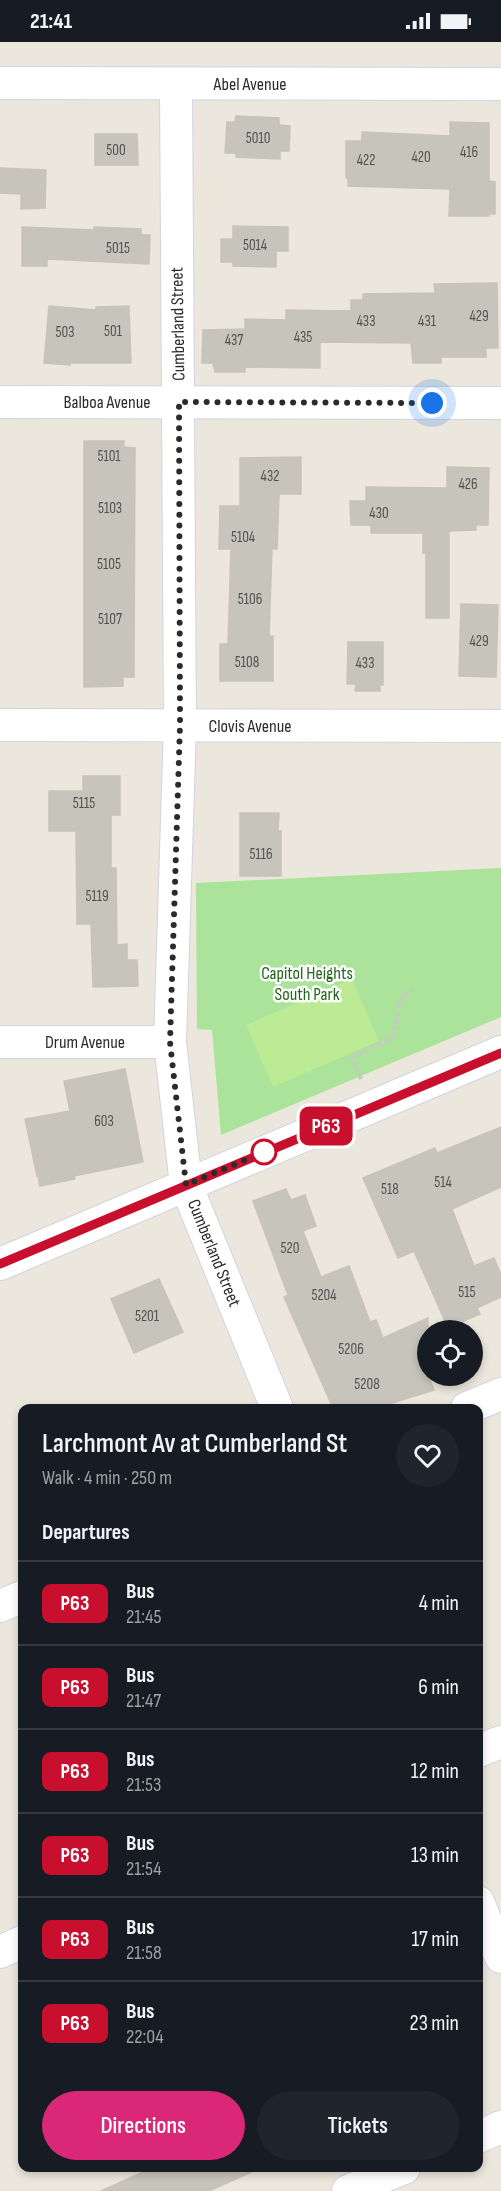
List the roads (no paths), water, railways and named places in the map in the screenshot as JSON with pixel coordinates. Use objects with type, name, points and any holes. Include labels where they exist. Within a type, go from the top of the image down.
[{"type":"street","name":"Abel Avenue","points":[[0,83],[501,84]]},
{"type":"street","name":"Cumberland Street","points":[[176,85],[180,725],[170,1042],[186,1185],[275,1404]]},
{"type":"street","name":"Balboa Avenue","points":[[0,402],[501,403]]},
{"type":"street","name":"Clovis Avenue","points":[[0,725],[501,726]]},
{"type":"street","name":"Drum Avenue","points":[[0,1042],[170,1042]]},
{"type":"street","points":[[0,1264],[501,1053]]},
{"type":"street","points":[[477,1404],[501,1394]]},
{"type":"street","points":[[0,1606],[18,1599]]},
{"type":"street","points":[[483,1749],[501,1742]]},
{"type":"street","points":[[483,1914],[501,1957]]},
{"type":"street","points":[[0,1952],[18,1944]]},
{"type":"street","points":[[483,2135],[501,2127]]},
{"type":"street","points":[[348,2191],[394,2172]]},
{"type":"park label","name":"Capitol Heights South Park","points":[[307,983]]}]
